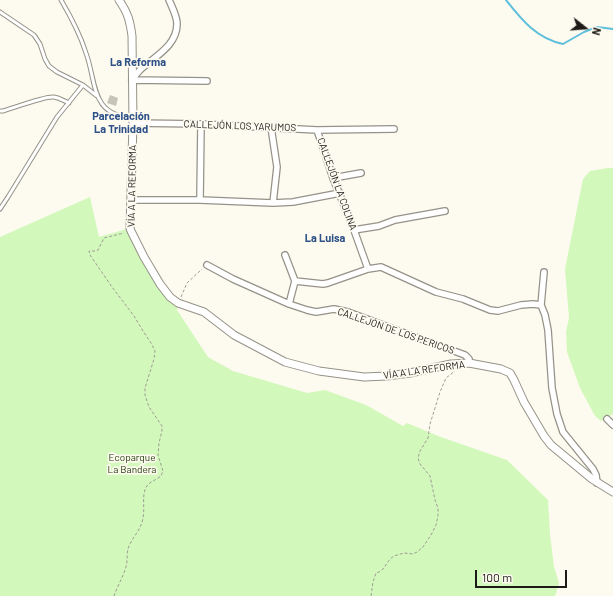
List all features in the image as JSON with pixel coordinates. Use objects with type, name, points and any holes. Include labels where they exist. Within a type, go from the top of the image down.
[{"type":"street","name":"VÍA A LA REFORMA","points":[[120,0],[126,11],[132,36],[133,158],[131,231],[144,257],[160,284],[170,297],[178,303],[204,312],[234,335],[285,362],[319,371],[364,377],[410,373],[451,364],[469,363],[501,369],[510,373],[524,402],[551,445],[597,482],[613,492]]},
{"type":"street","points":[[132,80],[168,46],[175,35],[177,24],[170,0]]},
{"type":"street","points":[[132,80],[207,82]]},
{"type":"street","name":"CALLEJÓN LOS YARUMOS","points":[[133,121],[317,130],[394,129]]},
{"type":"street","points":[[200,200],[201,124]]},
{"type":"street","points":[[271,127],[277,167],[273,203]]},
{"type":"street","name":"CALLEJÓN LA COLINA","points":[[317,130],[333,178],[368,269]]},
{"type":"street","points":[[333,178],[361,173]]},
{"type":"street","points":[[131,200],[200,200],[273,203],[293,202],[340,194]]},
{"type":"street","points":[[354,230],[379,226],[395,220],[445,211]]},
{"type":"street","points":[[285,255],[295,281],[289,304]]},
{"type":"street","name":"CALLEJÓN DE LOS PERICOS","points":[[207,265],[233,279],[289,304],[316,312],[334,308],[348,312],[465,355],[469,359],[469,363]]},
{"type":"street","points":[[295,281],[323,284],[381,266],[436,292],[463,298],[490,310],[498,311],[521,305],[541,305]]},
{"type":"street","points":[[544,272],[541,305],[548,330],[552,388],[558,414],[563,432],[593,469],[597,482]]},
{"type":"street","points":[[607,419],[613,425]]},
{"type":"lane","points":[[61,0],[72,19],[87,53],[97,96]]},
{"type":"lane","points":[[0,12],[34,35],[40,44],[49,66],[83,85],[97,96],[107,109],[115,115],[133,121]]},
{"type":"lane","points":[[0,209],[56,117],[83,85]]},
{"type":"lane","points":[[0,111],[53,97],[69,103]]},
{"type":"path","points":[[114,596],[126,567],[129,545],[138,532],[143,519],[145,490],[151,482],[161,476],[162,471],[158,455],[162,426],[149,407],[145,394],[145,388],[155,352],[134,316],[112,287],[90,255],[89,251],[98,250],[104,238],[131,231]]},
{"type":"path","points":[[178,303],[187,283],[207,265]]},
{"type":"path","points":[[371,596],[376,574],[383,569],[394,556],[404,553],[414,554],[423,547],[436,524],[438,508],[430,476],[420,464],[418,458],[420,451],[428,438],[430,424],[446,378],[459,368]]},
{"type":"green space","points":[[613,168],[613,414],[601,421],[595,416],[580,388],[567,352],[566,332],[569,318],[565,269],[583,179],[590,171]]},
{"type":"green space","name":"Ecoparque La Bandera","points":[[90,197],[99,237],[130,228],[144,257],[178,303],[177,310],[208,357],[233,371],[307,393],[325,390],[366,405],[403,426],[407,423],[438,436],[507,460],[548,500],[554,567],[559,583],[555,596],[0,596],[0,237]]},
{"type":"building","points":[[110,95],[118,98],[116,106],[107,103]]},
{"type":"waterway","points":[[506,0],[524,21],[537,33],[563,44],[584,32],[597,27],[613,29]]},
{"type":"district","name":"La Reforma","points":[[138,62]]},
{"type":"district","name":"Parcelación La Trinidad","points":[[121,122]]},
{"type":"district","name":"La Luisa","points":[[325,238]]}]
